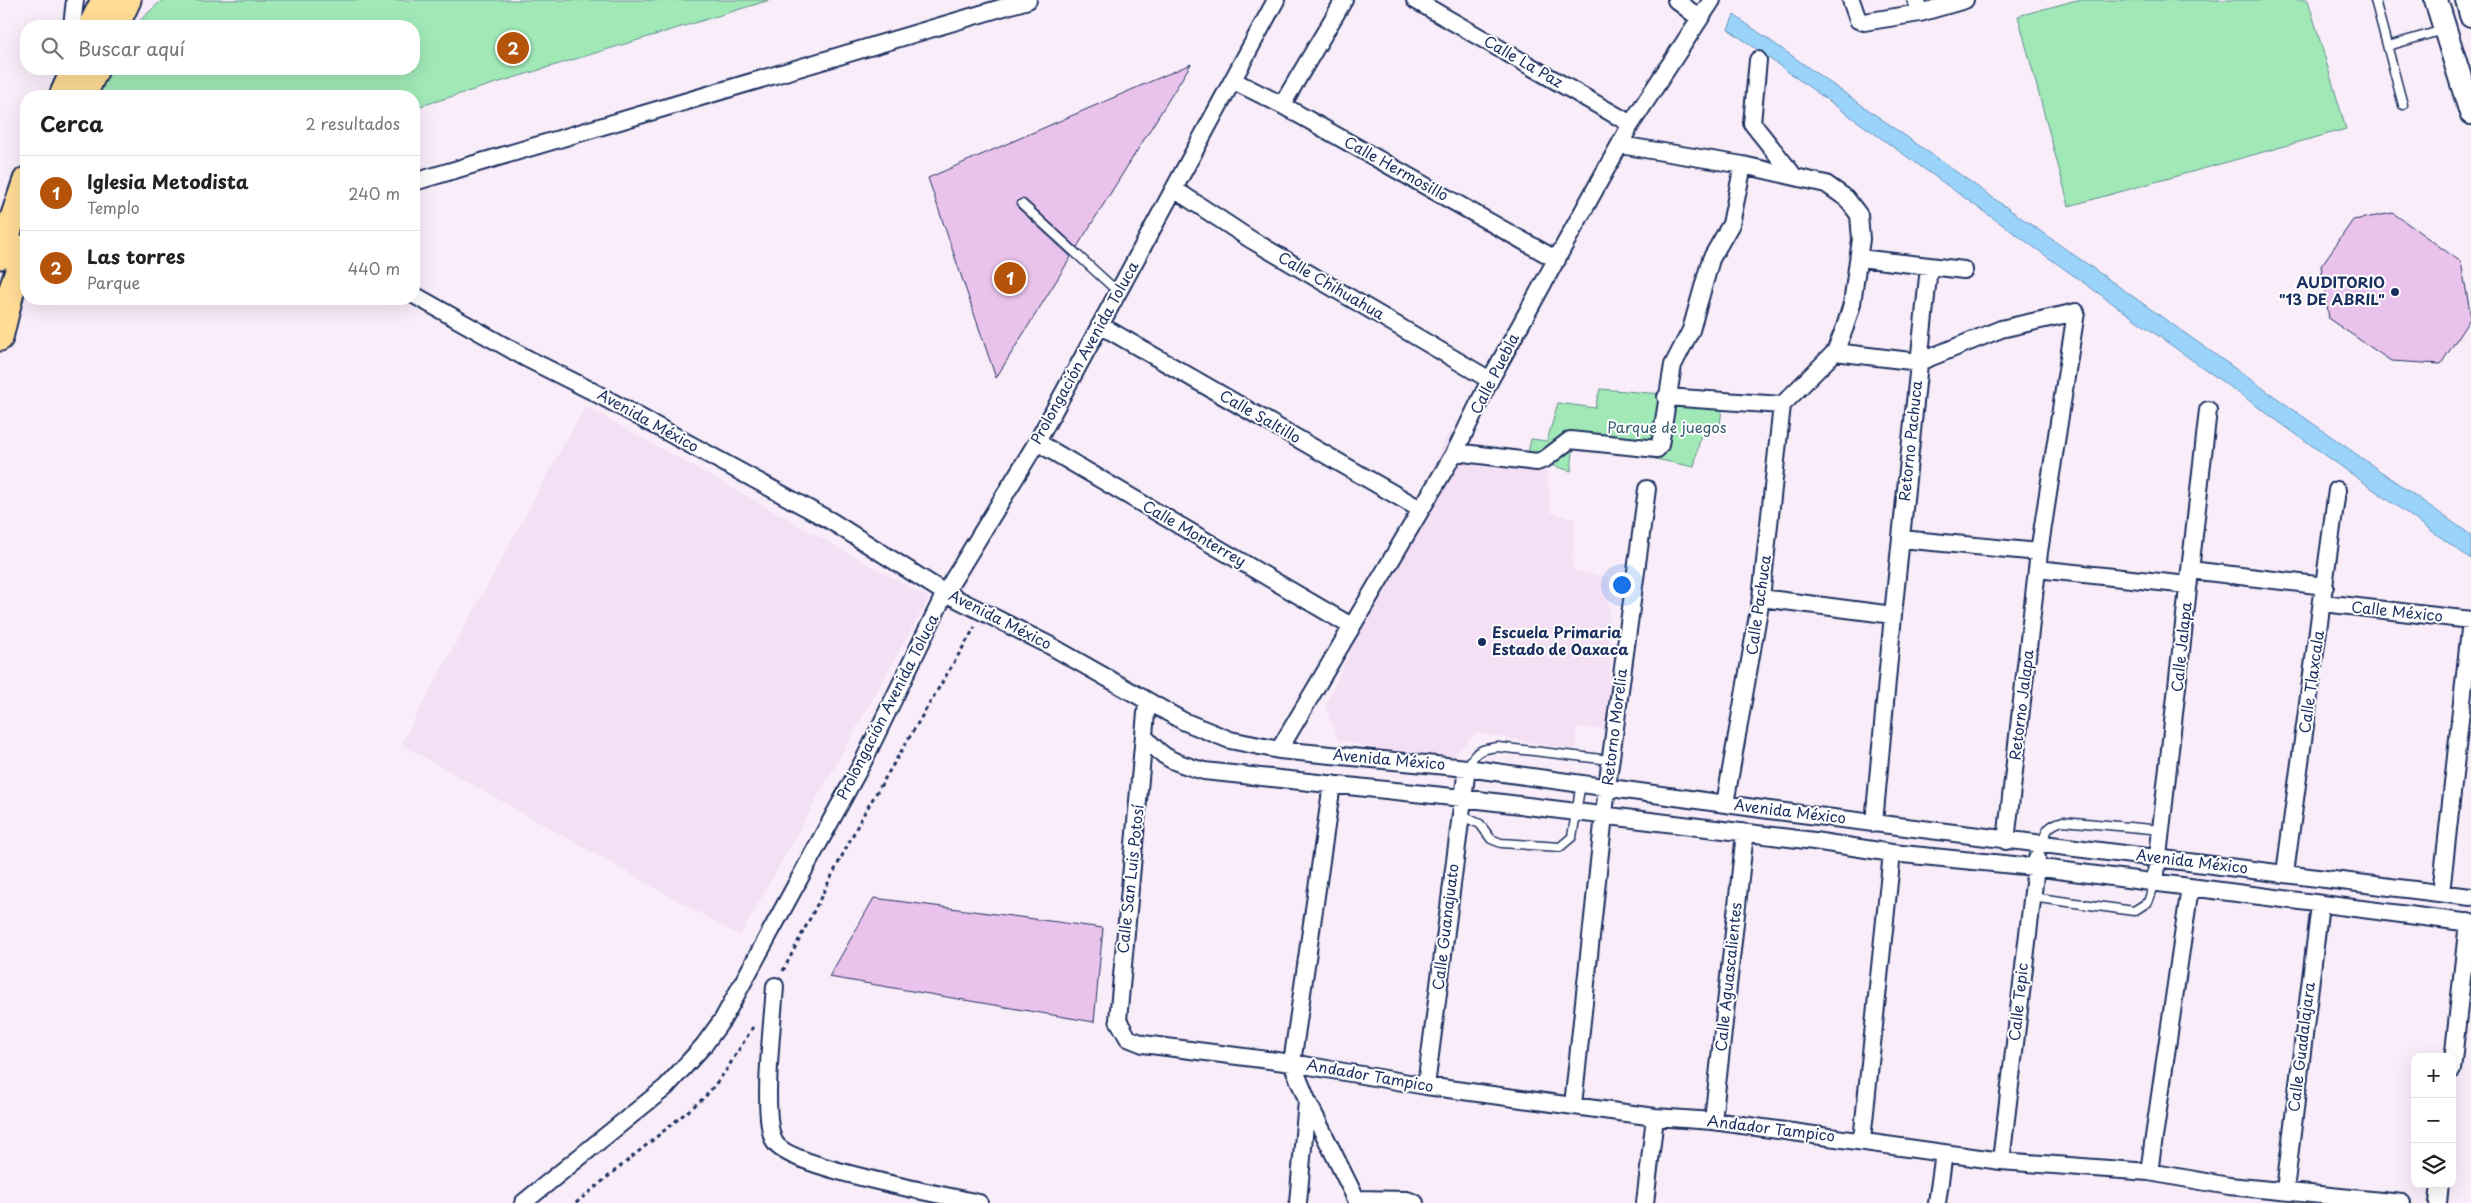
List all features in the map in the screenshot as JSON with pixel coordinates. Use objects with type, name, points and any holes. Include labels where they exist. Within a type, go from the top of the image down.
[{"type":"main road","points":[[94,20],[104,0]]},
{"type":"main road","points":[[119,20],[128,0]]},
{"type":"main road","points":[[66,90],[75,75]]},
{"type":"main road","points":[[79,75],[82,90]]},
{"type":"main road","points":[[0,256],[4,229],[20,193]]},
{"type":"main road","points":[[0,338],[19,291]]},
{"type":"street","points":[[73,20],[75,0]]},
{"type":"street","points":[[420,180],[1028,0]]},
{"type":"street","name":"Prolongación Avenida Toluca","points":[[523,1203],[666,1087],[704,1045],[723,1019],[864,760],[945,593],[1037,442],[1234,81],[1276,0]]},
{"type":"street","points":[[1282,105],[1344,0]]},
{"type":"street","name":"Calle La Paz","points":[[1415,0],[1632,124]]},
{"type":"street","points":[[1676,0],[1706,8]]},
{"type":"street","points":[[1851,0],[1858,20],[1864,22],[1918,7],[1965,0]]},
{"type":"street","points":[[2436,0],[2471,113]]},
{"type":"street","points":[[2467,0],[2471,15]]},
{"type":"street","name":"Calle Puebla","points":[[1279,750],[1455,452],[1490,380],[1632,124],[1706,8]]},
{"type":"street","points":[[1758,60],[1752,123],[1794,176]]},
{"type":"street","name":"Calle Hermosillo","points":[[1234,81],[1282,105],[1557,260]]},
{"type":"street","points":[[1620,145],[1743,165],[1826,184],[1846,198],[1860,214],[1861,239],[1852,304],[1835,352],[1782,405],[1666,397]]},
{"type":"street","points":[[1455,452],[1528,462],[1545,459],[1570,440],[1654,450],[1660,445],[1666,397],[1673,365],[1691,330],[1711,259],[1731,224],[1743,165]]},
{"type":"street","name":"Calle Chihuahua","points":[[1174,189],[1250,239],[1490,380]]},
{"type":"street","points":[[1858,258],[1964,270]]},
{"type":"street","name":"Retorno Pachuca","points":[[1874,823],[1893,615],[1930,267]]},
{"type":"street","name":"Avenida México","points":[[420,298],[518,354],[590,390],[831,521],[945,593],[1049,645],[1183,721],[1230,740],[1279,750],[1467,768],[2006,841],[2471,897]]},
{"type":"street","name":"Retorno Jalapa","points":[[1919,362],[2001,328],[2076,312],[2039,552],[2006,841]]},
{"type":"street","name":"Calle Saltillo","points":[[1100,325],[1420,509]]},
{"type":"street","points":[[1835,352],[1919,362]]},
{"type":"street","name":"Calle Pachuca","points":[[1725,804],[1762,598],[1782,405]]},
{"type":"street","name":"Calle Jalapa","points":[[2155,883],[2208,410]]},
{"type":"street","name":"Calle Monterrey","points":[[1037,442],[1351,626]]},
{"type":"street","name":"Retorno Morelia","points":[[1605,817],[1610,760],[1647,489]]},
{"type":"street","name":"Calle Tlaxcala","points":[[2284,873],[2338,490]]},
{"type":"street","points":[[1901,539],[2039,552]]},
{"type":"street","points":[[2037,569],[2325,586]]},
{"type":"street","points":[[1762,598],[1893,615]]},
{"type":"street","name":"Calle México","points":[[2323,603],[2471,620]]},
{"type":"street","points":[[2441,894],[2471,620]]},
{"type":"street","name":"Calle San Luis Potosí","points":[[1143,1044],[1128,1038],[1118,1020],[1147,702]]},
{"type":"street","name":"Avenida México","points":[[1145,737],[1157,751],[1170,760],[1204,771],[1462,798],[1892,853],[2034,867],[2469,923]]},
{"type":"street","name":"Calle Guanajuato","points":[[1426,1086],[1467,768]]},
{"type":"street","points":[[1332,784],[1292,1063],[1307,1100],[1357,1201],[1407,1200],[1415,1203]]},
{"type":"street","points":[[1573,1105],[1605,817]]},
{"type":"street","name":"Calle Aguascalientes","points":[[1713,1121],[1745,833]]},
{"type":"street","name":"Calle Tepic","points":[[2001,1161],[2034,867],[2041,845]]},
{"type":"street","points":[[1862,1140],[1892,853]]},
{"type":"street","points":[[2149,1172],[2190,887]]},
{"type":"street","name":"Calle Guadalajara","points":[[2284,1190],[2320,905]]},
{"type":"street","points":[[2454,1053],[2469,923]]},
{"type":"street","points":[[775,986],[769,1095],[769,1126],[774,1144],[792,1156],[823,1168],[979,1203]]},
{"type":"street","name":"Andador Tampico","points":[[1143,1044],[1292,1063],[1426,1086],[1655,1117],[1713,1121],[1862,1140],[2001,1161],[2149,1172],[2229,1186],[2402,1203]]},
{"type":"street","points":[[1298,1203],[1307,1100]]},
{"type":"street","points":[[1645,1203],[1655,1117]]},
{"type":"street","points":[[1937,1203],[1944,1153]]},
{"type":"street","points":[[2438,1203],[2440,1188]]},
{"type":"lane","points":[[2375,0],[2403,106]]},
{"type":"lane","points":[[2388,46],[2445,29]]},
{"type":"lane","points":[[1022,204],[1118,292]]},
{"type":"lane","points":[[1467,768],[1473,755],[1480,750],[1498,747],[1610,760]]},
{"type":"lane","points":[[1460,815],[1480,824],[1491,839],[1501,843],[1560,847],[1572,837],[1582,784]]},
{"type":"lane","points":[[2041,845],[2047,828],[2054,823],[2063,821],[2162,830]]},
{"type":"lane","points":[[2031,897],[2134,912],[2148,902],[2155,883]]},
{"type":"path","name":"Prolongación Avenida Toluca","points":[[775,986],[862,817],[984,612]]},
{"type":"path","points":[[576,1203],[705,1097],[726,1072],[754,1025]]},
{"type":"shaded area","points":[[585,406],[929,598],[740,936],[401,744]]},
{"type":"shaded area","name":"Escuela Primaria Estado de Oaxaca","points":[[1448,433],[1516,463],[1547,471],[1551,512],[1574,519],[1572,570],[1609,577],[1610,729],[1576,728],[1576,750],[1476,733],[1453,756],[1381,750],[1338,740],[1325,707]]},
{"type":"green space","points":[[162,0],[770,0],[420,106],[420,90],[100,90],[106,75],[420,75],[420,20],[140,20]]},
{"type":"green space","points":[[2077,0],[2308,0],[2346,129],[2069,206],[2018,16]]},
{"type":"green space","name":"Parque de juegos","points":[[1600,389],[1663,394],[1723,403],[1719,431],[1701,434],[1694,467],[1574,442],[1571,471],[1527,458],[1531,439],[1547,441],[1558,403],[1595,408]]},
{"type":"water","points":[[1734,15],[2471,535],[2471,559],[1728,29]]},
{"type":"building","points":[[1191,64],[1077,247],[1026,200],[1021,199],[1018,201],[1018,208],[1071,257],[996,378],[928,178]]},
{"type":"building","name":"AUDITORIO \"13 DE ABRIL\"","points":[[2393,213],[2461,262],[2471,317],[2441,364],[2391,361],[2329,319],[2321,266],[2353,220]]},
{"type":"building","points":[[874,898],[1103,928],[1094,1022],[829,977]]},
{"type":"place","name":"Las torres","points":[[513,48]]},
{"type":"place","name":"Iglesia Metodista","points":[[1010,278]]},
{"type":"place","name":"AUDITORIO \"13 DE ABRIL\"","points":[[2395,292]]},
{"type":"place","name":"Escuela Primaria Estado de Oaxaca","points":[[1482,642]]}]
